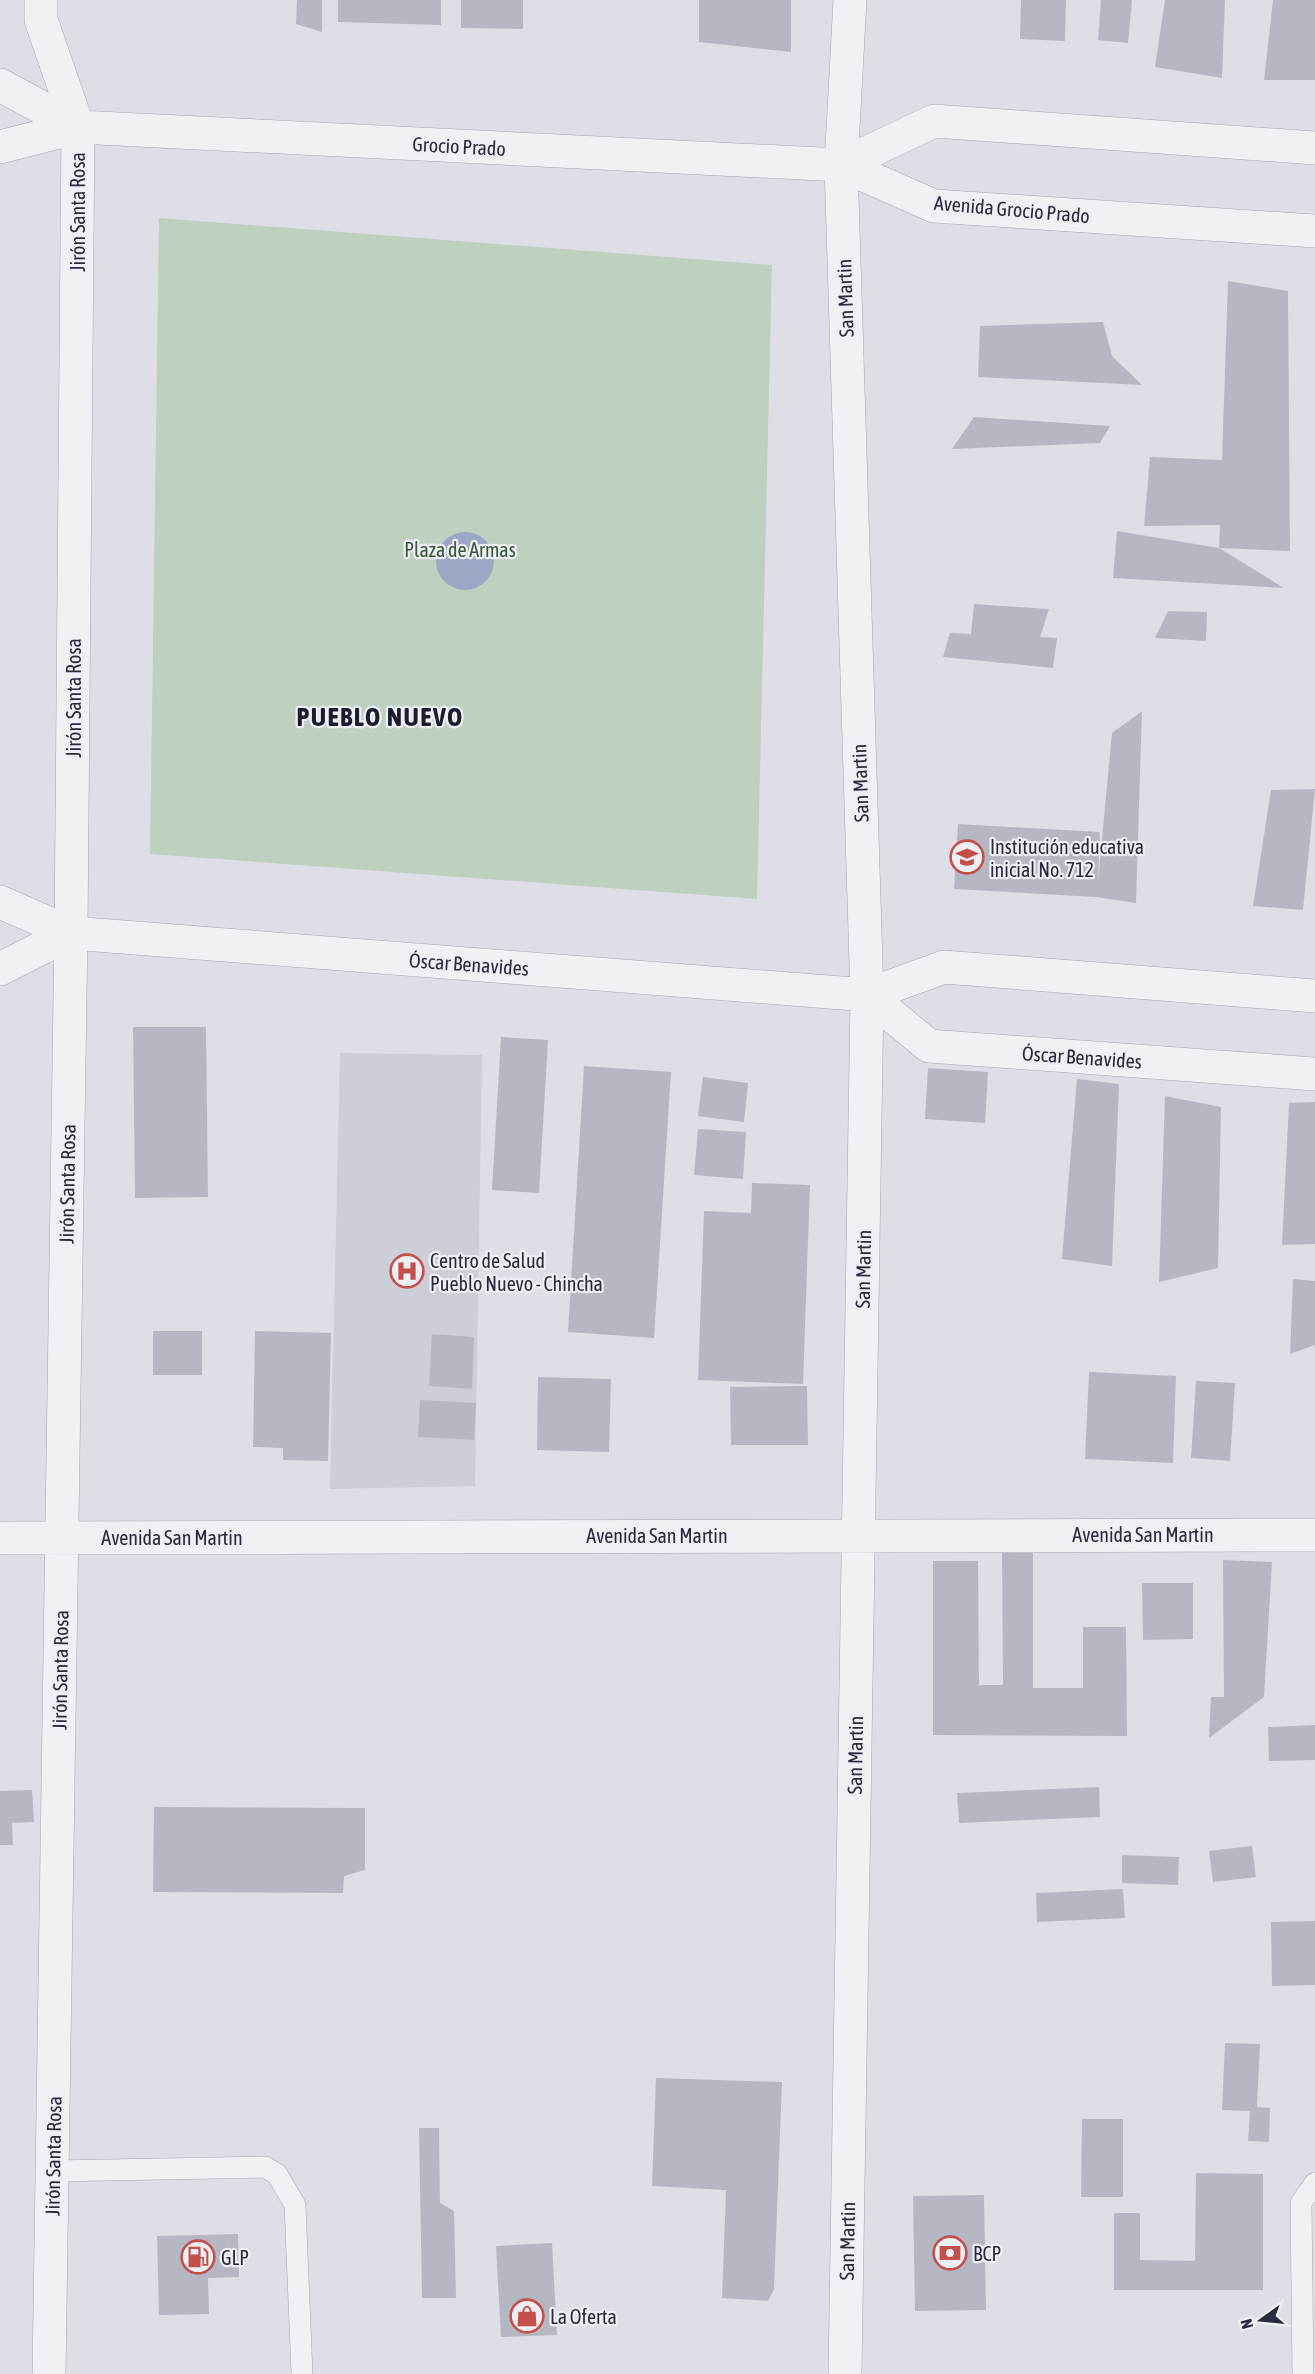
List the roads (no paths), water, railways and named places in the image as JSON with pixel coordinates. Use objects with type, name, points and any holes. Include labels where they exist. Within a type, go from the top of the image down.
[{"type":"street","name":"Jirón Santa Rosa","points":[[41,0],[41,20],[78,127],[71,933],[49,2374]]},
{"type":"street","name":"San Martin","points":[[845,2374],[867,995],[841,165],[850,0]]},
{"type":"street","points":[[0,84],[78,127]]},
{"type":"street","points":[[841,165],[934,121],[1315,147]]},
{"type":"street","points":[[0,147],[78,127]]},
{"type":"street","name":"Grocio Prado","points":[[78,127],[841,165]]},
{"type":"street","name":"Avenida Grocio Prado","points":[[841,165],[934,206],[1315,231]]},
{"type":"street","points":[[0,902],[71,933]]},
{"type":"street","points":[[0,969],[71,933]]},
{"type":"street","name":"Óscar Benavides","points":[[71,933],[867,995],[944,967],[1315,996]]},
{"type":"street","name":"Óscar Benavides","points":[[867,995],[929,1046],[1315,1074]]},
{"type":"street","name":"Avenida San Martin","points":[[0,1538],[858,1534],[1315,1535]]},
{"type":"lane","points":[[53,2171],[265,2167],[277,2174],[295,2205],[302,2374]]},
{"type":"lane","points":[[1303,2374],[1301,2203],[1315,2182]]},
{"type":"water","points":[[459,532],[471,532],[481,536],[490,545],[494,567],[486,582],[471,590],[459,590],[449,586],[440,577],[436,567],[436,555],[440,545],[449,536]]},
{"type":"place","name":"Institución educativa inicial No. 712","points":[[967,857]]},
{"type":"place","name":"Centro de Salud Pueblo Nuevo - Chincha","points":[[407,1271]]},
{"type":"place","name":"BCP","points":[[950,2253]]},
{"type":"place","name":"GLP","points":[[198,2257]]},
{"type":"place","name":"La Oferta","points":[[527,2316]]},
{"type":"district","name":"PUEBLO NUEVO","points":[[380,717]]},
{"type":"park label","name":"Plaza de Armas","points":[[460,549]]}]
